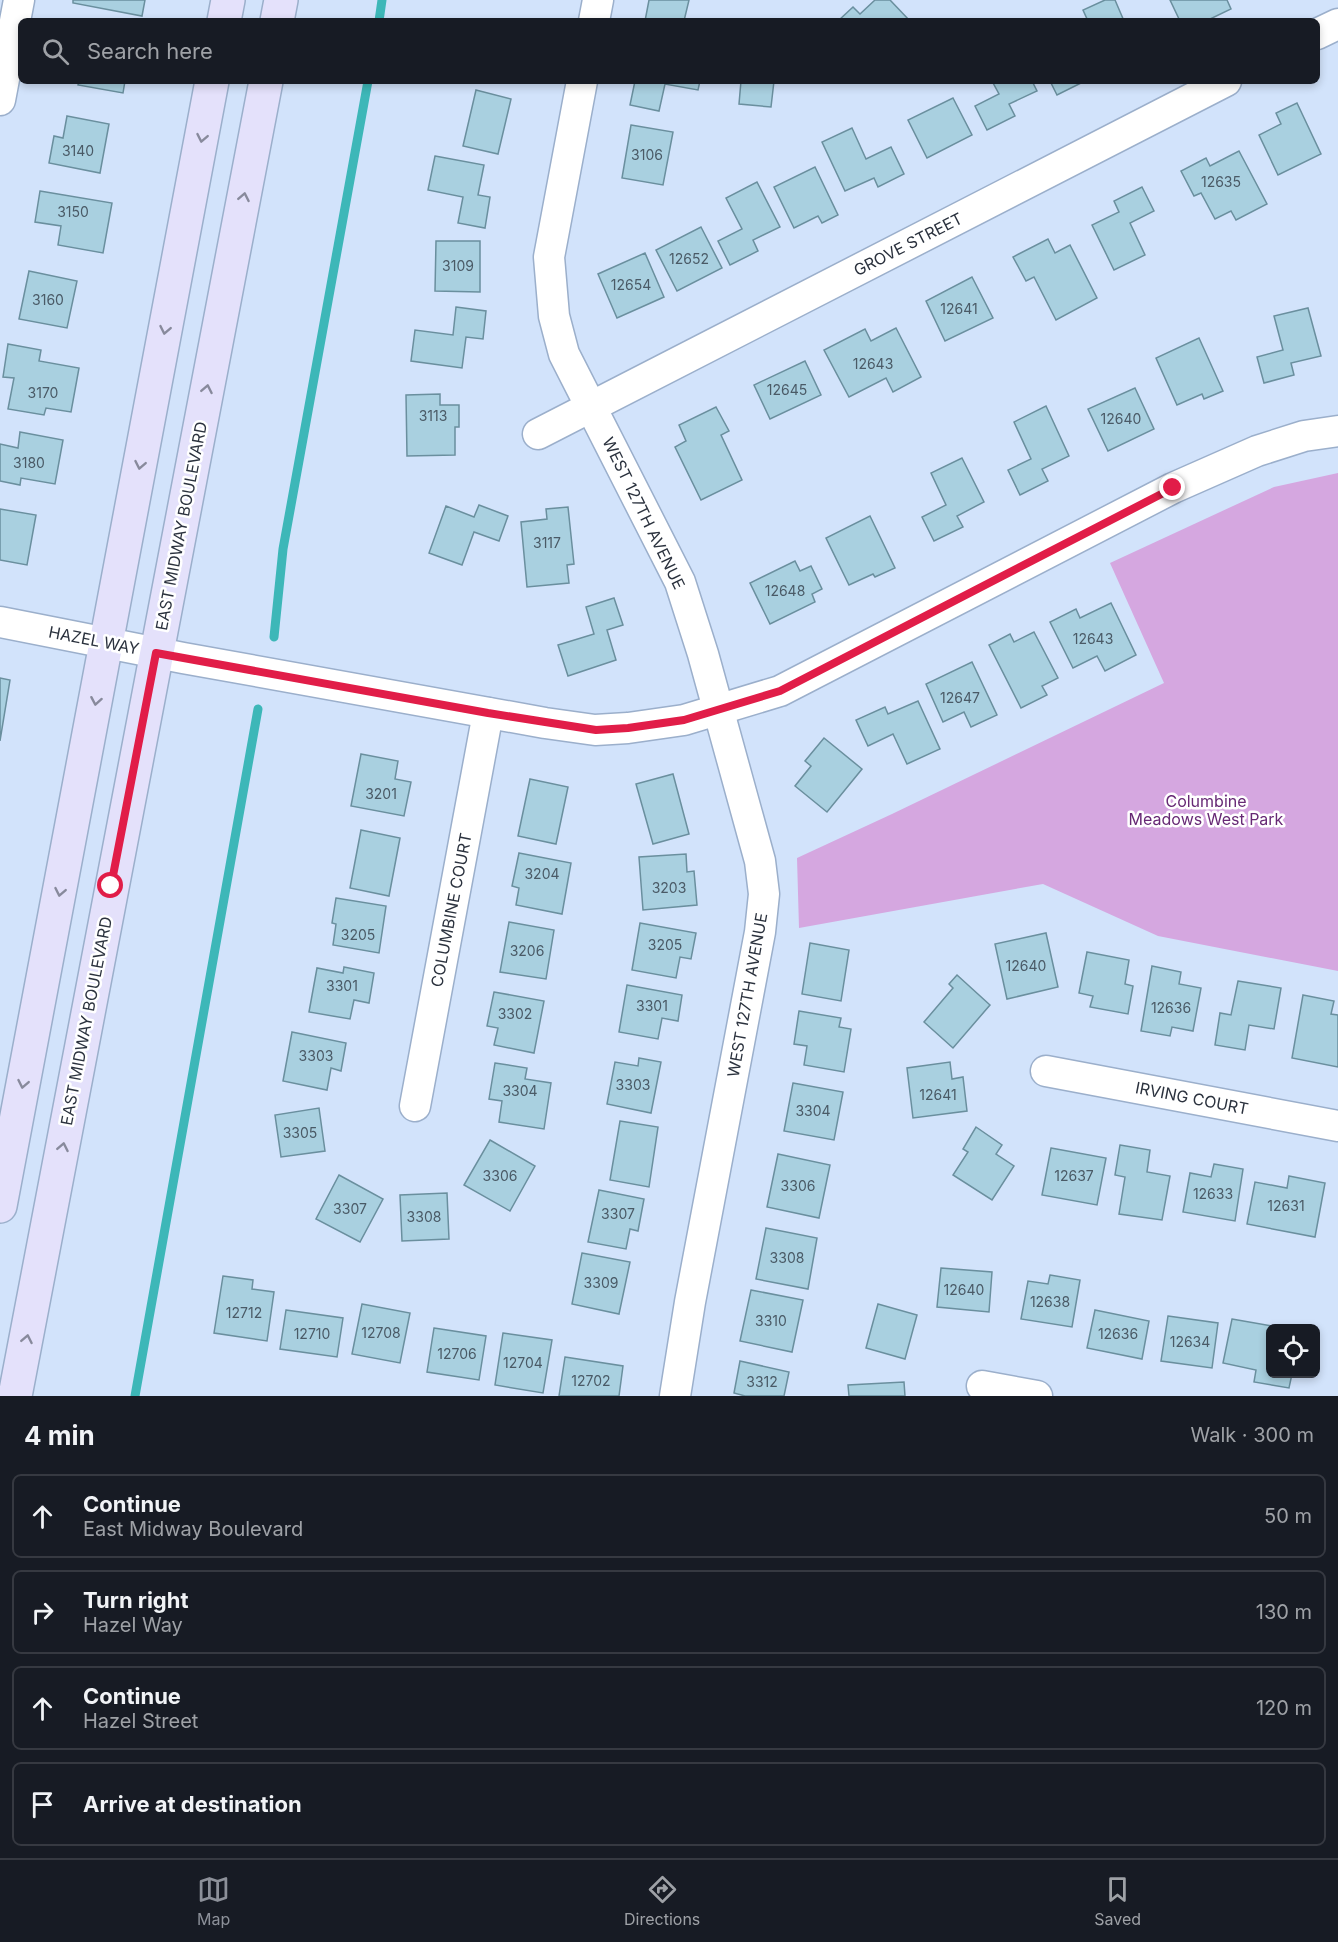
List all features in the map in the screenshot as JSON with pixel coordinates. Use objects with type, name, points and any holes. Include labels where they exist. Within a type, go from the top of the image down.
[{"type":"main road","points":[[225,18],[228,0]]},
{"type":"main road","points":[[278,18],[281,0]]},
{"type":"main road","points":[[0,1206],[211,84]]},
{"type":"main road","name":"EAST MIDWAY BOULEVARD","points":[[15,1396],[265,84]]},
{"type":"street","points":[[0,100],[19,0]]},
{"type":"street","points":[[595,18],[598,0]]},
{"type":"street","points":[[1320,33],[1338,24]]},
{"type":"street","name":"WEST 127TH AVENUE","points":[[581,84],[549,257],[554,315],[564,354],[680,582],[719,709],[760,861],[764,894],[760,932],[690,1302],[675,1396]]},
{"type":"street","name":"GROVE STREET","points":[[590,407],[1220,84]]},
{"type":"street","points":[[538,434],[590,407]]},
{"type":"street","name":"HAZEL WAY","points":[[0,622],[156,653],[488,713],[596,730],[628,728],[684,720],[780,691],[1173,488],[1257,451],[1304,436],[1338,431]]},
{"type":"street","name":"COLUMBINE COURT","points":[[415,1106],[488,713]]},
{"type":"street","name":"IRVING COURT","points":[[1046,1071],[1338,1126]]},
{"type":"street","points":[[982,1386],[1037,1396]]},
{"type":"green space","name":"Columbine Meadows West Park","points":[[1338,473],[1338,971],[1158,936],[1043,884],[799,928],[797,858],[1164,683],[1110,563],[1274,487]]},
{"type":"building","points":[[73,0],[145,0],[142,16],[73,3]]},
{"type":"building","points":[[649,0],[689,0],[685,18],[646,18]]},
{"type":"building","points":[[875,0],[890,0],[907,18],[841,18],[853,7],[860,14]]},
{"type":"building","points":[[1105,0],[1115,0],[1123,18],[1087,18],[1083,10]]},
{"type":"building","points":[[1170,0],[1227,0],[1231,9],[1212,18],[1179,18]]},
{"type":"building","points":[[78,84],[124,84],[123,93]]},
{"type":"building","points":[[634,84],[665,84],[659,111],[630,105]]},
{"type":"building","points":[[665,84],[699,84],[698,90]]},
{"type":"building","points":[[741,84],[774,84],[771,107],[739,104]]},
{"type":"building","points":[[994,84],[1034,84],[1037,91],[1009,104],[1015,116],[987,130],[975,106],[999,94]]},
{"type":"building","points":[[1052,84],[1079,84],[1057,95]]},
{"type":"building","points":[[476,90],[511,99],[498,154],[463,146]]},
{"type":"building","points":[[953,98],[972,135],[927,158],[908,120]]},
{"type":"building","points":[[1297,103],[1321,154],[1278,175],[1259,135],[1281,124],[1276,113]]},
{"type":"building","points":[[67,116],[109,124],[100,173],[49,163],[54,136],[63,138]]},
{"type":"building","points":[[631,125],[673,132],[663,185],[622,178]]},
{"type":"building","points":[[852,128],[866,159],[891,147],[904,174],[878,187],[874,178],[845,191],[822,142]]},
{"type":"building","points":[[1239,151],[1267,204],[1236,220],[1231,211],[1215,219],[1201,193],[1194,196],[1181,171],[1206,158],[1210,166]]},
{"type":"building","points":[[435,156],[484,165],[478,195],[490,197],[485,228],[458,223],[463,197],[428,190]]},
{"type":"building","points":[[815,167],[838,215],[822,223],[818,216],[794,228],[774,187]]},
{"type":"building","points":[[757,182],[780,227],[753,240],[758,251],[730,265],[718,241],[742,229],[726,198]]},
{"type":"building","points":[[1142,187],[1154,211],[1130,223],[1145,255],[1114,270],[1092,225],[1119,212],[1114,201]]},
{"type":"building","points":[[40,191],[112,203],[103,253],[58,245],[61,226],[35,222]]},
{"type":"building","points":[[701,227],[722,268],[677,291],[656,250]]},
{"type":"building","points":[[1048,239],[1055,253],[1070,245],[1097,298],[1056,320],[1034,277],[1026,281],[1013,257]]},
{"type":"building","points":[[436,241],[480,241],[480,292],[435,291]]},
{"type":"building","points":[[645,253],[664,297],[617,318],[598,274]]},
{"type":"building","points":[[29,271],[77,281],[67,328],[19,319]]},
{"type":"building","points":[[972,277],[993,318],[945,341],[926,301]]},
{"type":"building","points":[[456,307],[486,311],[483,339],[466,337],[462,368],[411,361],[415,330],[453,335]]},
{"type":"building","points":[[1308,308],[1321,356],[1291,363],[1294,375],[1264,383],[1257,357],[1283,350],[1274,316]]},
{"type":"building","points":[[896,328],[921,377],[893,392],[886,378],[849,397],[824,350],[865,329],[871,341]]},
{"type":"building","points":[[1199,338],[1223,391],[1204,399],[1202,394],[1177,405],[1156,358]]},
{"type":"building","points":[[8,344],[41,350],[39,361],[79,368],[71,412],[46,408],[44,415],[8,409],[14,378],[3,377]]},
{"type":"building","points":[[805,361],[821,395],[770,419],[754,385]]},
{"type":"building","points":[[1135,388],[1154,429],[1108,451],[1088,409]]},
{"type":"building","points":[[440,394],[440,405],[459,405],[459,427],[455,427],[455,455],[407,456],[406,395]]},
{"type":"building","points":[[1046,406],[1069,456],[1042,469],[1048,481],[1020,495],[1008,470],[1031,459],[1014,422]]},
{"type":"building","points":[[716,407],[729,431],[721,435],[742,480],[701,500],[675,447],[686,441],[679,425]]},
{"type":"building","points":[[20,432],[63,440],[55,484],[21,478],[20,485],[0,481],[0,444],[18,448]]},
{"type":"building","points":[[962,458],[984,502],[957,516],[963,527],[934,541],[922,517],[946,505],[931,473]]},
{"type":"building","points":[[479,505],[508,516],[499,541],[474,532],[462,565],[429,553],[446,506],[474,517]]},
{"type":"building","points":[[568,507],[574,564],[567,565],[569,583],[527,587],[521,522],[547,519],[546,509]]},
{"type":"building","points":[[0,509],[36,515],[27,565],[0,560]]},
{"type":"building","points":[[870,516],[895,568],[875,577],[873,574],[849,585],[826,538]]},
{"type":"building","points":[[795,561],[800,571],[811,566],[822,589],[812,594],[815,602],[770,624],[750,583]]},
{"type":"building","points":[[614,598],[623,625],[607,630],[616,660],[568,676],[558,645],[594,634],[586,607]]},
{"type":"building","points":[[1111,603],[1136,655],[1105,671],[1097,656],[1073,668],[1050,622],[1076,609],[1080,618]]},
{"type":"building","points":[[1034,632],[1058,678],[1042,686],[1047,695],[1021,708],[989,645],[1010,634],[1014,642]]},
{"type":"building","points":[[972,662],[997,715],[971,727],[964,712],[943,722],[926,684]]},
{"type":"building","points":[[0,678],[10,680],[0,741]]},
{"type":"building","points":[[918,701],[940,749],[907,764],[893,734],[868,746],[856,720],[885,707],[888,714]]},
{"type":"building","points":[[824,738],[862,769],[827,812],[795,786],[811,766],[805,761]]},
{"type":"building","points":[[361,754],[398,761],[395,779],[411,782],[404,816],[351,806]]},
{"type":"building","points":[[673,774],[689,834],[653,844],[636,784]]},
{"type":"building","points":[[530,779],[568,787],[556,844],[518,836]]},
{"type":"building","points":[[361,830],[400,838],[389,896],[350,888]]},
{"type":"building","points":[[519,853],[571,863],[562,914],[516,905],[519,888],[512,886]]},
{"type":"building","points":[[686,854],[687,872],[694,871],[697,905],[643,910],[639,857]]},
{"type":"building","points":[[336,898],[386,906],[379,953],[333,945],[336,924],[332,923]]},
{"type":"building","points":[[509,922],[554,930],[546,979],[500,972]]},
{"type":"building","points":[[640,923],[696,933],[691,959],[680,957],[676,978],[632,970]]},
{"type":"building","points":[[1046,933],[1058,987],[1007,999],[995,944]]},
{"type":"building","points":[[810,943],[849,950],[841,1001],[802,994]]},
{"type":"building","points":[[1087,952],[1129,960],[1125,984],[1133,986],[1128,1014],[1090,1007],[1093,996],[1079,993]]},
{"type":"building","points":[[1152,966],[1181,972],[1179,984],[1201,988],[1193,1031],[1172,1027],[1170,1036],[1141,1031]]},
{"type":"building","points":[[344,967],[374,973],[369,1003],[354,1000],[350,1019],[309,1012],[317,968],[343,973]]},
{"type":"building","points":[[957,975],[990,1005],[953,1048],[924,1022],[953,988],[949,984]]},
{"type":"building","points":[[1238,981],[1281,988],[1274,1029],[1249,1025],[1245,1050],[1215,1045],[1220,1013],[1231,1015]]},
{"type":"building","points":[[627,985],[682,995],[678,1021],[662,1018],[658,1039],[619,1032]]},
{"type":"building","points":[[494,992],[544,1001],[534,1053],[494,1045],[498,1028],[487,1026]]},
{"type":"building","points":[[1303,995],[1334,1001],[1331,1014],[1338,1015],[1338,1067],[1292,1058]]},
{"type":"building","points":[[799,1011],[841,1018],[839,1027],[851,1029],[844,1072],[804,1065],[807,1046],[794,1044]]},
{"type":"building","points":[[292,1032],[346,1043],[341,1071],[331,1068],[327,1090],[283,1081]]},
{"type":"building","points":[[639,1058],[661,1062],[651,1113],[607,1104],[615,1062],[638,1066]]},
{"type":"building","points":[[950,1062],[952,1079],[963,1077],[967,1111],[913,1118],[907,1068]]},
{"type":"building","points":[[495,1063],[527,1068],[525,1079],[551,1083],[544,1129],[499,1122],[502,1101],[489,1099]]},
{"type":"building","points":[[793,1083],[843,1092],[834,1140],[784,1131]]},
{"type":"building","points":[[319,1108],[325,1151],[281,1157],[275,1115]]},
{"type":"building","points":[[620,1121],[658,1127],[649,1187],[610,1180]]},
{"type":"building","points":[[976,1127],[1002,1145],[996,1154],[1014,1166],[992,1200],[953,1175],[968,1152],[963,1149]]},
{"type":"building","points":[[490,1140],[535,1166],[510,1211],[464,1185]]},
{"type":"building","points":[[1120,1145],[1150,1150],[1147,1172],[1170,1176],[1162,1220],[1119,1214],[1125,1177],[1115,1175]]},
{"type":"building","points":[[1051,1148],[1106,1158],[1097,1205],[1042,1195]]},
{"type":"building","points":[[778,1154],[830,1165],[819,1218],[767,1207]]},
{"type":"building","points":[[1214,1164],[1243,1169],[1235,1221],[1183,1212],[1190,1173],[1211,1177]]},
{"type":"building","points":[[339,1175],[383,1199],[360,1242],[316,1219]]},
{"type":"building","points":[[1289,1176],[1325,1183],[1315,1237],[1247,1224],[1255,1182],[1287,1188]]},
{"type":"building","points":[[599,1190],[644,1199],[638,1231],[630,1229],[626,1249],[588,1242]]},
{"type":"building","points":[[447,1193],[449,1239],[402,1241],[400,1195]]},
{"type":"building","points":[[766,1228],[817,1238],[808,1289],[756,1279]]},
{"type":"building","points":[[582,1253],[630,1262],[619,1314],[572,1304]]},
{"type":"building","points":[[941,1268],[992,1272],[989,1312],[937,1307]]},
{"type":"building","points":[[1050,1275],[1080,1280],[1072,1327],[1021,1319],[1028,1281],[1048,1284]]},
{"type":"building","points":[[223,1276],[253,1280],[252,1289],[274,1292],[267,1341],[214,1333]]},
{"type":"building","points":[[751,1290],[803,1300],[792,1352],[740,1341]]},
{"type":"building","points":[[362,1304],[410,1313],[400,1363],[352,1354]]},
{"type":"building","points":[[878,1304],[917,1315],[905,1359],[866,1348]]},
{"type":"building","points":[[286,1310],[343,1318],[337,1357],[280,1349]]},
{"type":"building","points":[[1095,1310],[1149,1321],[1142,1359],[1087,1348]]},
{"type":"building","points":[[1168,1316],[1218,1323],[1212,1368],[1161,1361]]},
{"type":"building","points":[[1232,1319],[1266,1325],[1266,1378],[1291,1378],[1289,1388],[1254,1382],[1256,1370],[1223,1363]]},
{"type":"building","points":[[434,1328],[486,1336],[479,1380],[427,1372]]},
{"type":"building","points":[[503,1333],[552,1340],[543,1393],[495,1385]]},
{"type":"building","points":[[565,1357],[623,1366],[619,1396],[559,1396]]},
{"type":"building","points":[[740,1361],[789,1372],[784,1396],[745,1396],[734,1393]]},
{"type":"building","points":[[904,1382],[905,1396],[849,1396],[848,1385]]},
{"type":"waterway","points":[[379,18],[382,0]]},
{"type":"waterway","points":[[274,637],[283,549],[367,84]]},
{"type":"waterway","points":[[135,1396],[258,709]]},
{"type":"route","points":[[111,886],[156,653],[545,723],[596,730],[684,720],[780,691],[1173,488]]}]
